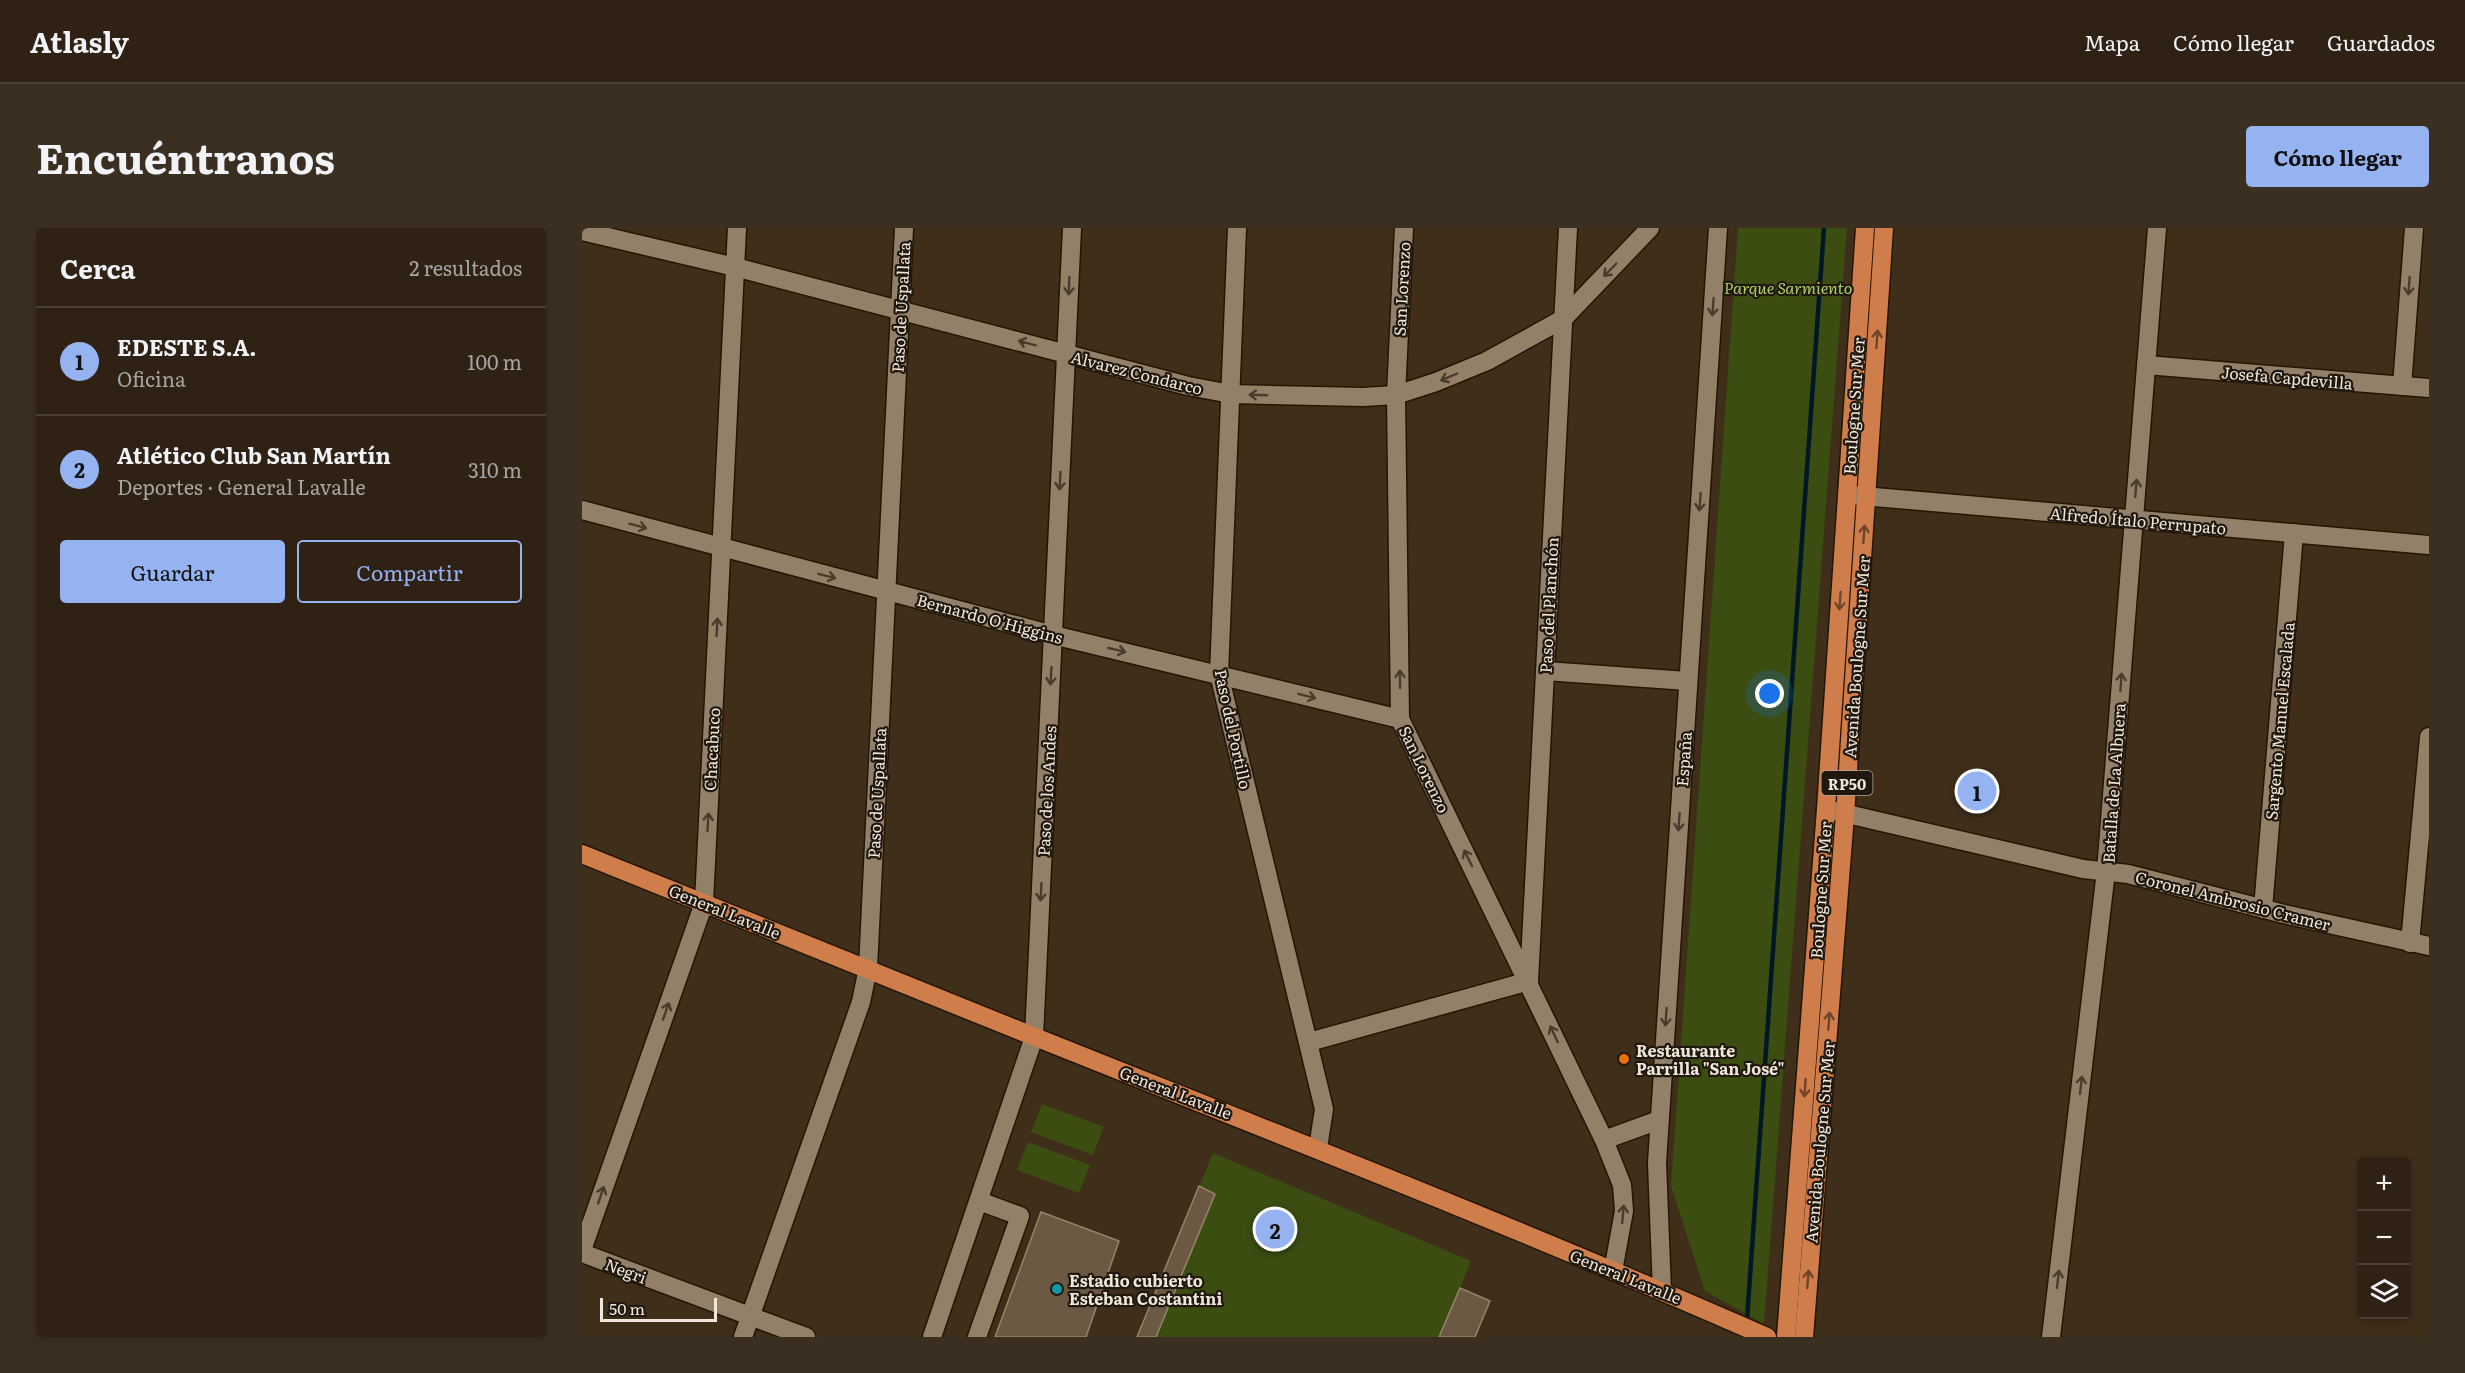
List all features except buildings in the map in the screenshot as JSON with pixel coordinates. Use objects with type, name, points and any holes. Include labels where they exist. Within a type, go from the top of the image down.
[{"type":"main road","name":"Boulogne Sur Mer","points":[[1786,1337],[1826,809],[1865,228]]},
{"type":"main road","name":"Avenida Boulogne Sur Mer","points":[[1804,1337],[1845,814],[1884,228]]},
{"type":"main road","name":"General Lavalle","points":[[582,854],[1034,1037],[1318,1148],[1767,1337]]},
{"type":"street","name":"Chacabuco","points":[[582,1252],[704,903],[737,228]]},
{"type":"street","name":"Paso de Uspallata","points":[[743,1337],[861,1002],[868,969],[904,228]]},
{"type":"street","name":"Paso de los Andes","points":[[932,1337],[1034,1037],[1072,228]]},
{"type":"street","name":"Paso del Portillo","points":[[1237,228],[1219,674],[1324,1109],[1318,1148]]},
{"type":"street","name":"San Lorenzo","points":[[1404,228],[1396,395],[1400,719],[1529,981],[1604,1140],[1622,1185],[1624,1211],[1613,1271]]},
{"type":"street","name":"Paso del Planchón","points":[[1529,981],[1568,228]]},
{"type":"street","name":"Alvarez Condarco","points":[[582,231],[735,267],[1188,386],[1231,394],[1330,398],[1396,395],[1436,382],[1487,361],[1563,319],[1650,228]]},
{"type":"street","name":"España","points":[[1662,1291],[1657,1186],[1659,1120],[1719,228]]},
{"type":"street","name":"Batalla de La Albuera","points":[[2051,1337],[2106,871],[2157,228]]},
{"type":"street","points":[[2402,386],[2414,228]]},
{"type":"street","name":"Josefa Capdevilla","points":[[2146,365],[2429,388]]},
{"type":"street","name":"Alfredo Ítalo Perrupato","points":[[1847,495],[2429,545]]},
{"type":"street","name":"Bernardo O'Higgins","points":[[582,510],[721,549],[1053,635],[1400,719]]},
{"type":"street","name":"Sargento Manuel Escalada","points":[[2263,909],[2294,533]]},
{"type":"street","points":[[1545,671],[1688,681]]},
{"type":"street","points":[[2410,943],[2429,737]]},
{"type":"street","name":"Coronel Ambrosio Cramer","points":[[1826,809],[2084,869],[2128,874],[2263,909],[2429,946]]},
{"type":"street","points":[[1309,1042],[1529,981]]},
{"type":"street","points":[[1604,1140],[1659,1120]]},
{"type":"street","points":[[977,1337],[1020,1216],[979,1201]]},
{"type":"street","name":"Negri","points":[[582,1252],[806,1337]]},
{"type":"green space","name":"Parque Sarmiento","points":[[1738,228],[1847,228],[1764,1324],[1705,1291],[1671,1186]]},
{"type":"green space","points":[[1042,1104],[1104,1127],[1093,1155],[1031,1132]]},
{"type":"green space","points":[[1028,1142],[1090,1165],[1079,1193],[1017,1170]]},
{"type":"green space","points":[[1213,1153],[1471,1261],[1460,1288],[1490,1301],[1475,1337],[1137,1337]]},
{"type":"waterway","points":[[1747,1319],[1824,228]]},
{"type":"place","name":"EDESTE S.A.","points":[[1977,791]]},
{"type":"place","name":"Restaurante Parrilla \"San José\"","points":[[1624,1059]]},
{"type":"place","name":"Atlético Club San Martín","points":[[1275,1229]]},
{"type":"place","name":"Estadio cubierto Esteban Costantini","points":[[1057,1289]]}]
